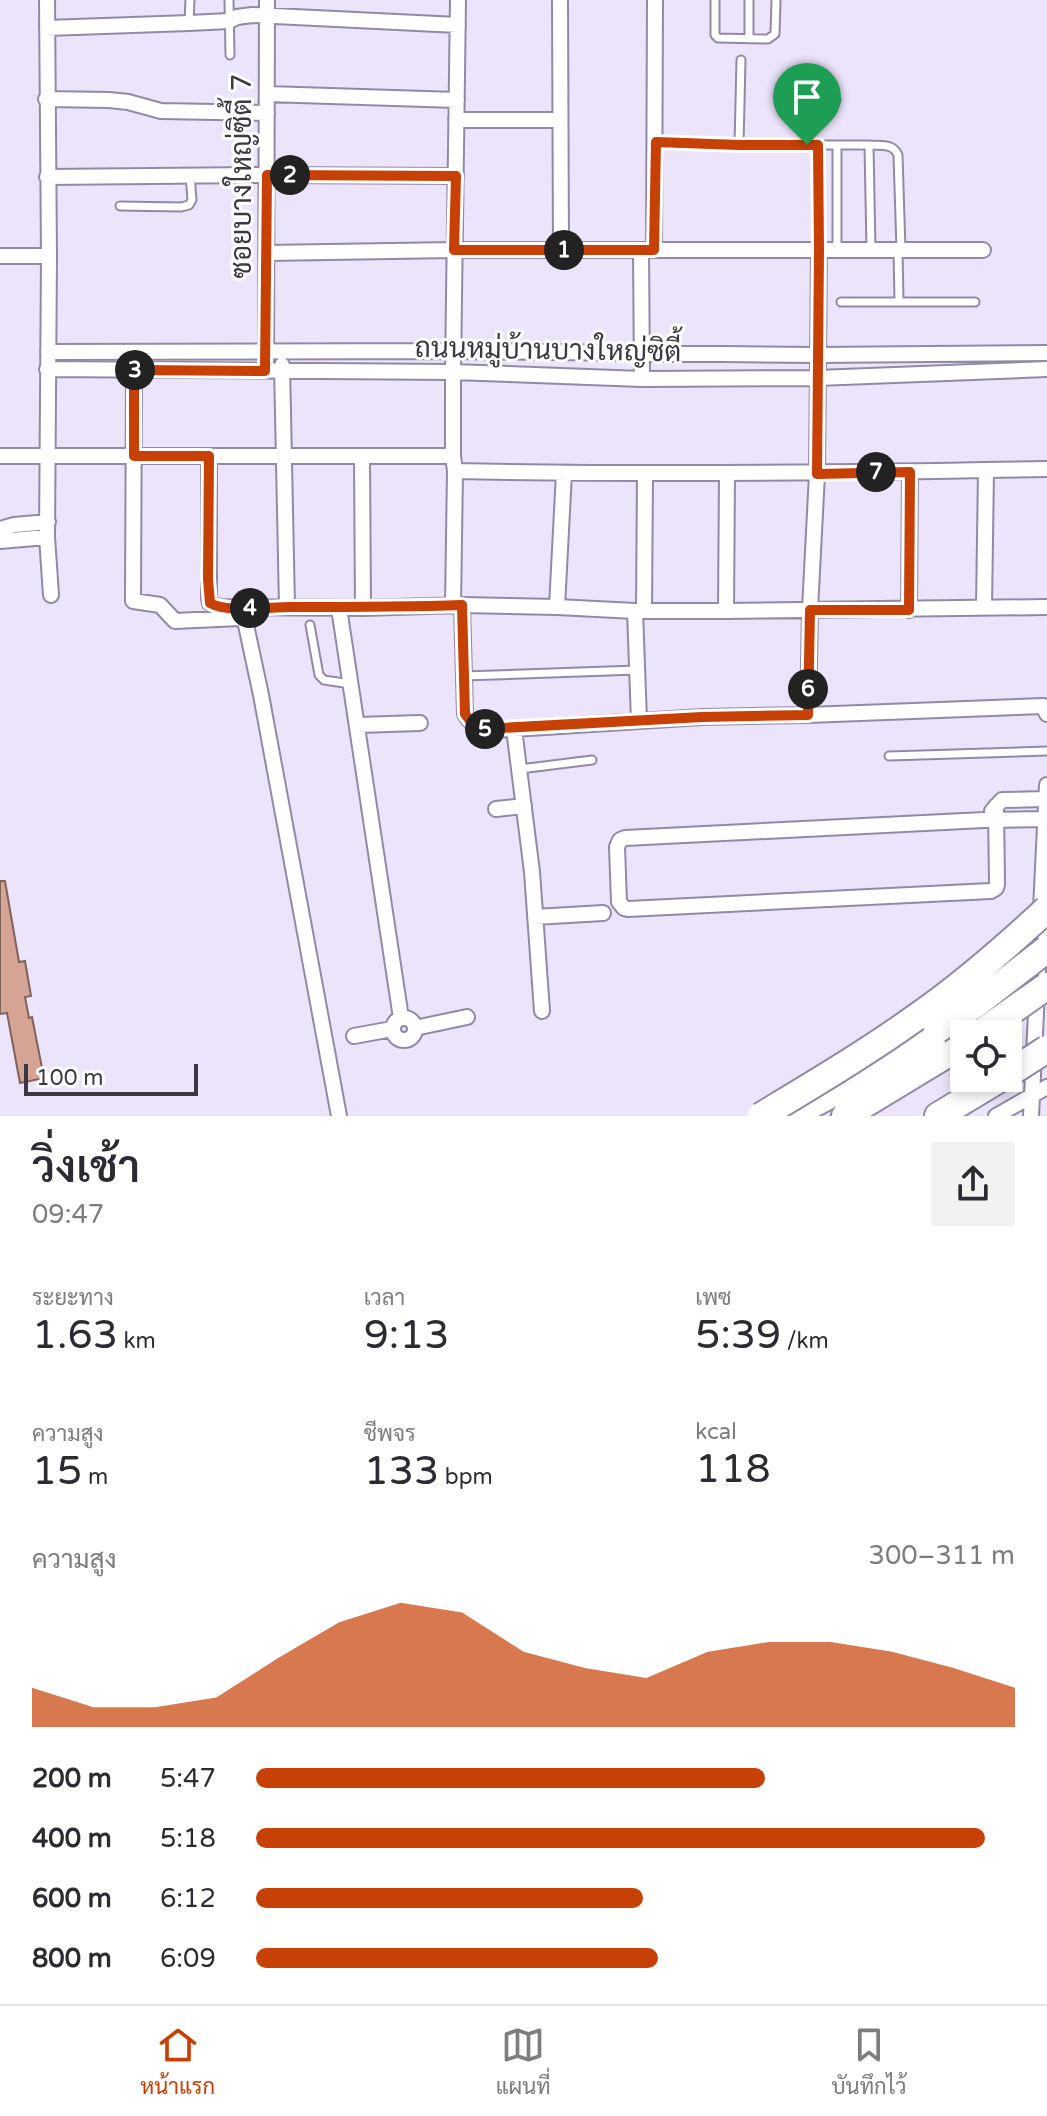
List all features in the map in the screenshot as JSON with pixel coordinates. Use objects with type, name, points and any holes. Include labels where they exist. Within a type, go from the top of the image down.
[{"type":"highway","points":[[761,1116],[919,1016],[972,975],[1047,909]]},
{"type":"highway","points":[[791,1116],[859,1079],[937,1030],[1047,949]]},
{"type":"highway","points":[[999,1020],[1047,986]]},
{"type":"highway","points":[[1022,1065],[1047,1049]]},
{"type":"highway","points":[[845,1116],[950,1052]]},
{"type":"highway","points":[[938,1116],[978,1092]]},
{"type":"street","points":[[47,0],[47,530],[51,595]]},
{"type":"street","name":"ซอยบางใหญ่ซิตี้ 7","points":[[265,371],[267,0]]},
{"type":"street","points":[[458,0],[454,464],[458,606],[465,714],[469,722],[483,729],[514,729],[702,717],[1043,706],[1047,714]]},
{"type":"street","points":[[560,0],[561,250]]},
{"type":"street","points":[[642,379],[647,250],[656,142],[655,0]]},
{"type":"street","points":[[47,28],[229,21],[244,16],[458,25]]},
{"type":"street","points":[[267,94],[457,100]]},
{"type":"street","points":[[46,99],[109,100],[161,111],[267,113]]},
{"type":"street","points":[[456,120],[560,120]]},
{"type":"street","points":[[47,177],[456,176]]},
{"type":"street","points":[[808,715],[817,474],[819,250]]},
{"type":"street","points":[[266,253],[983,250]]},
{"type":"street","points":[[0,256],[49,256]]},
{"type":"street","name":"ถนนหมู่บ้านบางใหญ่ซิตี้","points":[[48,352],[1047,353]]},
{"type":"street","points":[[283,352],[287,607]]},
{"type":"street","name":"ถนนหมู่บ้านบางใหญ่ซิตี้","points":[[47,369],[453,372],[642,379],[817,378],[1047,369]]},
{"type":"street","points":[[134,370],[133,601],[160,605],[175,621],[244,620],[252,644],[339,1116]]},
{"type":"street","points":[[0,456],[362,456],[564,473],[817,474],[1047,469]]},
{"type":"street","points":[[209,456],[208,579],[210,603],[219,607],[458,606],[640,611],[1047,607]]},
{"type":"street","points":[[362,456],[363,608]]},
{"type":"street","points":[[984,608],[986,470]]},
{"type":"street","points":[[909,610],[910,472]]},
{"type":"street","points":[[557,607],[564,473]]},
{"type":"street","points":[[639,721],[637,670],[645,473]]},
{"type":"street","points":[[726,611],[727,473]]},
{"type":"street","points":[[0,529],[14,525],[47,530]]},
{"type":"street","points":[[0,541],[47,530]]},
{"type":"street","points":[[339,608],[358,725],[397,1023]]},
{"type":"street","points":[[358,725],[420,723]]},
{"type":"street","points":[[514,729],[542,1011]]},
{"type":"street","points":[[1031,1116],[1047,785]]},
{"type":"street","points":[[1045,819],[992,815],[625,838],[620,840],[617,847],[619,902],[628,909],[991,891],[997,884],[992,815],[1000,801],[1046,799]]},
{"type":"street","points":[[496,809],[524,806]]},
{"type":"street","points":[[535,917],[603,913]]},
{"type":"street","points":[[354,1036],[410,1020],[415,1028],[467,1017]]},
{"type":"street","points":[[997,1115],[1047,1087]]},
{"type":"lane","points":[[189,23],[190,0]]},
{"type":"lane","points":[[229,0],[230,55]]},
{"type":"lane","points":[[715,0],[715,35],[718,38],[749,39],[768,39],[775,34],[776,0]]},
{"type":"lane","points":[[749,0],[749,39]]},
{"type":"lane","points":[[739,145],[741,60]]},
{"type":"lane","points":[[807,145],[807,103],[811,99],[836,100]]},
{"type":"lane","points":[[656,142],[890,146],[898,155],[899,302]]},
{"type":"lane","points":[[818,145],[819,250]]},
{"type":"lane","points":[[837,145],[837,250]]},
{"type":"lane","points":[[869,145],[871,250]]},
{"type":"lane","points":[[120,206],[189,205],[192,200],[190,175]]},
{"type":"lane","points":[[841,302],[975,302]]},
{"type":"lane","points":[[310,625],[319,675],[324,680],[351,684]]},
{"type":"lane","points":[[463,676],[637,670]]},
{"type":"lane","points":[[889,756],[1047,751]]},
{"type":"lane","points":[[520,769],[592,760]]},
{"type":"building","points":[[0,881],[5,881],[19,962],[25,961],[31,996],[25,997],[44,1078],[20,1083],[7,1013],[0,1014]]},
{"type":"route","points":[[656,142],[807,145],[818,145],[817,474],[910,472],[909,610],[810,610],[808,715],[702,717],[483,729],[469,722],[465,714],[462,605],[247,608],[219,607],[210,603],[209,456],[134,456],[134,370],[265,371],[267,175],[456,176],[454,250],[654,250],[656,142]]}]
